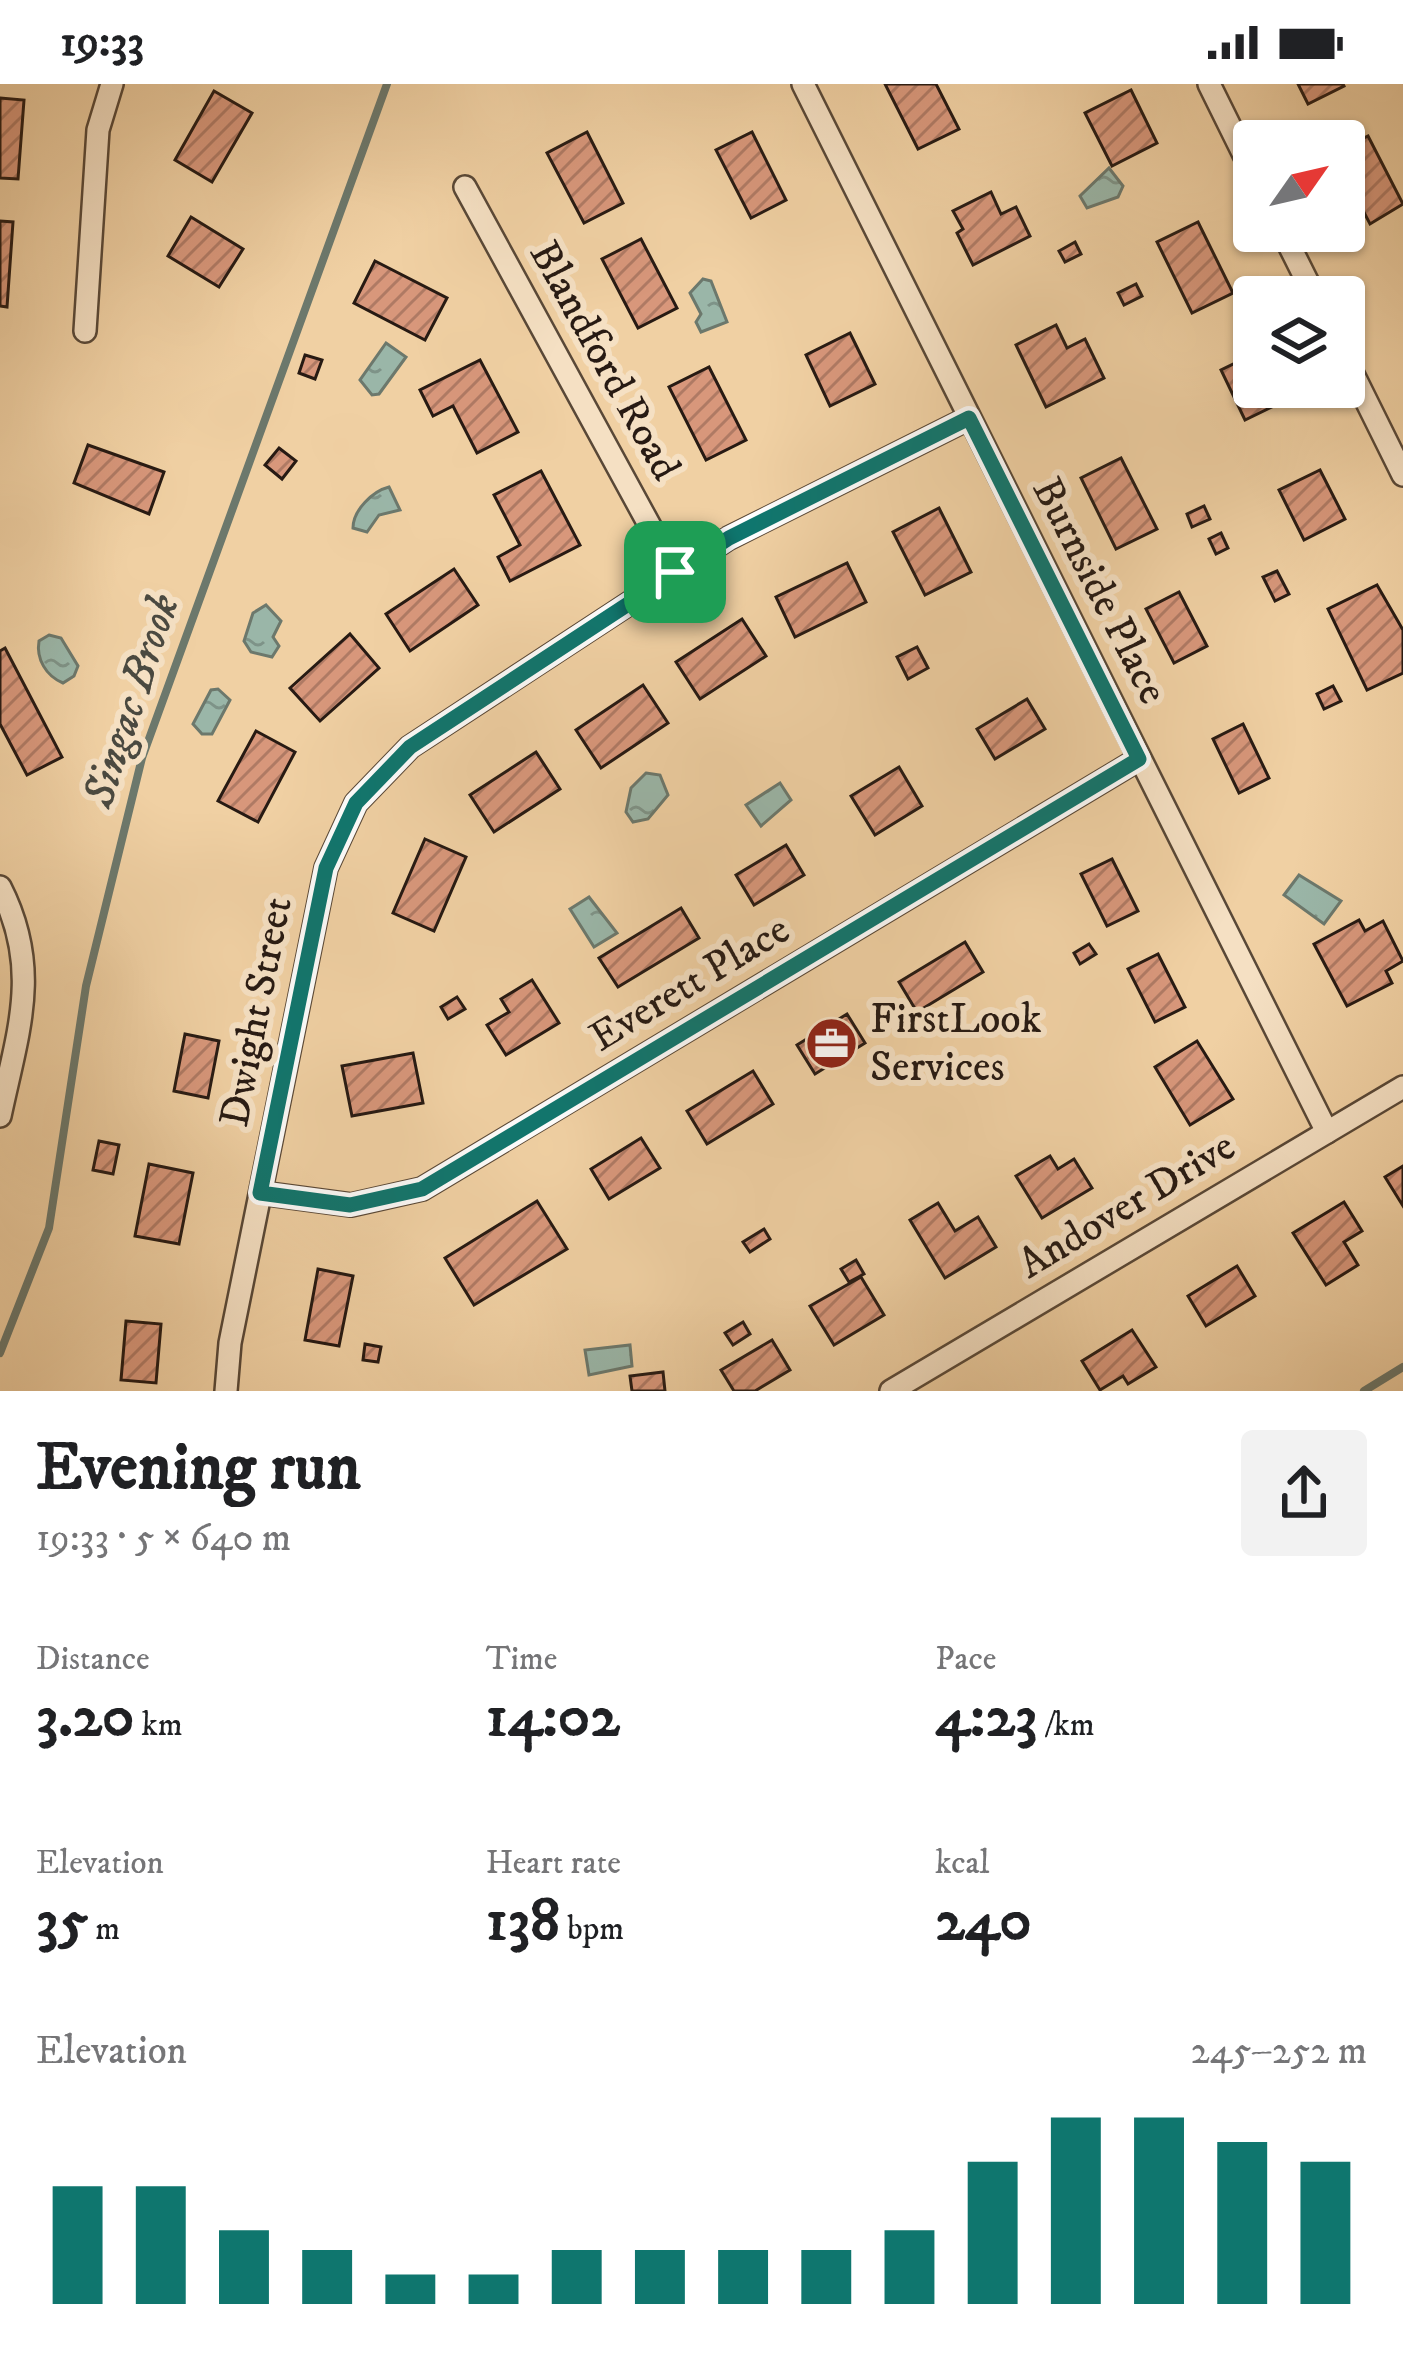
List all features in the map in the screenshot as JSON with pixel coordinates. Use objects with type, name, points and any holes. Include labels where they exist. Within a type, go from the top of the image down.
[{"type":"street","points":[[85,331],[98,130],[112,84]]},
{"type":"street","name":"Burnside Place","points":[[803,84],[1327,1132]]},
{"type":"street","points":[[1209,84],[1233,133]]},
{"type":"street","name":"Blandford Road","points":[[465,187],[675,572]]},
{"type":"street","points":[[1365,398],[1403,475]]},
{"type":"street","name":"Dwight Street","points":[[226,1391],[230,1343],[326,868],[356,803],[410,747],[675,572],[770,514],[969,418]]},
{"type":"street","name":"Everett Place","points":[[260,1193],[350,1205],[422,1189],[1139,759]]},
{"type":"street","points":[[0,887],[23,940],[26,974],[0,1116]]},
{"type":"street","name":"Andover Drive","points":[[892,1391],[1403,1087]]},
{"type":"water","points":[[1109,168],[1123,186],[1118,197],[1087,208],[1080,196]]},
{"type":"water","points":[[703,279],[711,281],[727,322],[701,332],[696,322],[701,314],[690,293]]},
{"type":"water","points":[[386,343],[406,357],[379,394],[372,395],[360,380]]},
{"type":"water","points":[[389,487],[400,510],[379,515],[367,532],[353,528],[365,502]]},
{"type":"water","points":[[266,605],[281,621],[273,637],[279,646],[272,657],[251,652],[244,641],[253,613]]},
{"type":"water","points":[[49,635],[61,638],[78,666],[74,676],[63,683],[41,660],[39,641]]},
{"type":"water","points":[[218,689],[230,700],[212,734],[202,734],[193,724],[211,690]]},
{"type":"water","points":[[646,773],[660,775],[668,795],[648,819],[633,822],[626,812],[631,788]]},
{"type":"water","points":[[780,783],[791,800],[761,826],[746,805]]},
{"type":"water","points":[[1299,875],[1341,901],[1324,924],[1284,895]]},
{"type":"water","points":[[589,897],[617,933],[594,947],[570,909]]},
{"type":"water","points":[[630,1345],[632,1366],[589,1375],[585,1350]]},
{"type":"building","points":[[885,84],[936,84],[959,129],[918,149]]},
{"type":"building","points":[[1298,84],[1343,84],[1344,86],[1308,104]]},
{"type":"building","points":[[1131,90],[1157,143],[1112,166],[1085,113]]},
{"type":"building","points":[[214,91],[252,113],[212,182],[175,160]]},
{"type":"building","points":[[0,98],[24,100],[18,179],[0,178]]},
{"type":"building","points":[[587,132],[623,203],[584,223],[547,153]]},
{"type":"building","points":[[752,132],[786,200],[751,218],[716,150]]},
{"type":"building","points":[[1365,138],[1403,204],[1370,224],[1365,214]]},
{"type":"building","points":[[991,192],[1001,214],[1016,207],[1030,236],[973,265],[957,233],[963,229],[953,211]]},
{"type":"building","points":[[191,217],[243,249],[219,287],[168,256]]},
{"type":"building","points":[[0,221],[13,222],[7,307],[0,306]]},
{"type":"building","points":[[1198,222],[1233,293],[1192,313],[1157,242]]},
{"type":"building","points":[[641,239],[677,308],[638,328],[602,259]]},
{"type":"building","points":[[1075,242],[1081,254],[1065,262],[1059,251]]},
{"type":"building","points":[[375,261],[447,298],[425,340],[354,303]]},
{"type":"building","points":[[1136,284],[1142,296],[1124,305],[1118,293]]},
{"type":"building","points":[[1056,325],[1067,348],[1085,339],[1104,378],[1046,407],[1016,345]]},
{"type":"building","points":[[850,333],[875,384],[830,406],[806,355]]},
{"type":"building","points":[[305,355],[322,360],[315,379],[299,373]]},
{"type":"building","points":[[480,360],[518,432],[477,453],[453,406],[433,416],[420,390]]},
{"type":"building","points":[[1233,364],[1233,395],[1221,370]]},
{"type":"building","points":[[709,367],[746,440],[706,460],[669,387]]},
{"type":"building","points":[[1239,408],[1270,408],[1245,420]]},
{"type":"building","points":[[88,445],[164,472],[149,514],[74,483]]},
{"type":"building","points":[[279,448],[296,461],[282,479],[265,465]]},
{"type":"building","points":[[1121,458],[1157,529],[1116,549],[1081,478]]},
{"type":"building","points":[[1320,470],[1345,519],[1304,540],[1279,490]]},
{"type":"building","points":[[541,471],[580,545],[510,581],[498,557],[520,545],[494,495]]},
{"type":"building","points":[[1204,506],[1210,519],[1192,527],[1187,514]]},
{"type":"building","points":[[939,508],[971,572],[925,595],[893,532]]},
{"type":"building","points":[[1221,533],[1228,548],[1216,554],[1209,539]]},
{"type":"building","points":[[847,563],[866,602],[795,637],[776,597]]},
{"type":"building","points":[[454,569],[478,605],[410,651],[386,614]]},
{"type":"building","points":[[1277,571],[1289,594],[1275,601],[1263,577]]},
{"type":"building","points":[[1377,585],[1403,630],[1403,673],[1367,690],[1328,609]]},
{"type":"building","points":[[1179,592],[1207,646],[1174,663],[1146,609]]},
{"type":"building","points":[[742,619],[766,656],[700,699],[676,662]]},
{"type":"building","points":[[350,634],[379,668],[320,721],[290,688]]},
{"type":"building","points":[[917,647],[928,668],[908,679],[897,657]]},
{"type":"building","points":[[5,648],[62,757],[27,775],[0,724],[0,651]]},
{"type":"building","points":[[643,685],[668,723],[601,768],[576,730]]},
{"type":"building","points":[[1333,686],[1341,701],[1324,709],[1317,694]]},
{"type":"building","points":[[1027,699],[1045,729],[995,759],[977,729]]},
{"type":"building","points":[[1243,724],[1269,778],[1239,793],[1213,739]]},
{"type":"building","points":[[256,731],[295,752],[258,822],[218,801]]},
{"type":"building","points":[[536,752],[560,789],[494,832],[470,795]]},
{"type":"building","points":[[899,767],[922,806],[875,835],[851,796]]},
{"type":"building","points":[[425,839],[466,857],[434,931],[393,913]]},
{"type":"building","points":[[786,845],[804,875],[754,905],[736,875]]},
{"type":"building","points":[[1112,859],[1138,911],[1107,926],[1081,874]]},
{"type":"building","points":[[681,908],[699,938],[618,987],[599,958]]},
{"type":"building","points":[[1359,920],[1365,931],[1383,921],[1403,961],[1386,971],[1392,983],[1347,1006],[1314,944]]},
{"type":"building","points":[[965,942],[983,972],[917,1012],[899,982]]},
{"type":"building","points":[[1089,944],[1096,954],[1080,964],[1074,953]]},
{"type":"building","points":[[1158,954],[1185,1007],[1155,1022],[1128,969]]},
{"type":"building","points":[[532,980],[559,1023],[506,1055],[487,1025],[509,1012],[501,999]]},
{"type":"building","points":[[457,997],[465,1009],[448,1019],[441,1007]]},
{"type":"building","name":"FirstLook Services","points":[[847,1014],[865,1043],[815,1074],[797,1045]]},
{"type":"building","points":[[185,1034],[219,1041],[208,1098],[174,1091]]},
{"type":"building","points":[[1197,1041],[1233,1099],[1190,1125],[1155,1067]]},
{"type":"building","points":[[413,1053],[423,1103],[352,1116],[342,1066]]},
{"type":"building","points":[[753,1071],[773,1104],[707,1144],[687,1111]]},
{"type":"building","points":[[641,1138],[660,1168],[609,1199],[591,1169]]},
{"type":"building","points":[[99,1141],[119,1145],[113,1174],[93,1170]]},
{"type":"building","points":[[1050,1156],[1058,1169],[1074,1159],[1092,1188],[1042,1218],[1016,1176]]},
{"type":"building","points":[[149,1164],[193,1173],[179,1244],[135,1236]]},
{"type":"building","points":[[1403,1166],[1403,1206],[1385,1177]]},
{"type":"building","points":[[537,1201],[567,1249],[474,1305],[445,1258]]},
{"type":"building","points":[[1344,1202],[1362,1231],[1344,1242],[1358,1265],[1326,1285],[1293,1233]]},
{"type":"building","points":[[938,1203],[955,1231],[978,1217],[996,1247],[945,1278],[910,1220]]},
{"type":"building","points":[[764,1229],[770,1239],[750,1252],[743,1242]]},
{"type":"building","points":[[856,1260],[864,1274],[849,1282],[841,1269]]},
{"type":"building","points":[[1237,1266],[1255,1296],[1206,1326],[1188,1296]]},
{"type":"building","points":[[318,1269],[353,1276],[339,1346],[305,1340]]},
{"type":"building","points":[[861,1277],[884,1315],[834,1345],[810,1306]]},
{"type":"building","points":[[126,1321],[161,1324],[156,1383],[121,1380]]},
{"type":"building","points":[[743,1322],[750,1334],[733,1345],[725,1333]]},
{"type":"building","points":[[1132,1330],[1156,1367],[1128,1384],[1123,1376],[1100,1390],[1082,1361]]},
{"type":"building","points":[[772,1340],[790,1370],[755,1391],[734,1391],[721,1370]]},
{"type":"building","points":[[365,1344],[381,1347],[378,1362],[363,1360]]},
{"type":"building","points":[[663,1372],[665,1391],[632,1391],[630,1376]]},
{"type":"waterway","name":"Singac Brook","points":[[0,1353],[49,1228],[86,986],[142,758],[387,84]]},
{"type":"waterway","name":"Singac Brook","points":[[1364,1391],[1403,1367]]},
{"type":"place","name":"FirstLook Services","points":[[831,1044]]},
{"type":"route","points":[[969,418],[1139,759],[422,1189],[350,1205],[260,1193],[326,868],[356,803],[410,747],[675,572],[770,514],[969,418]]}]
